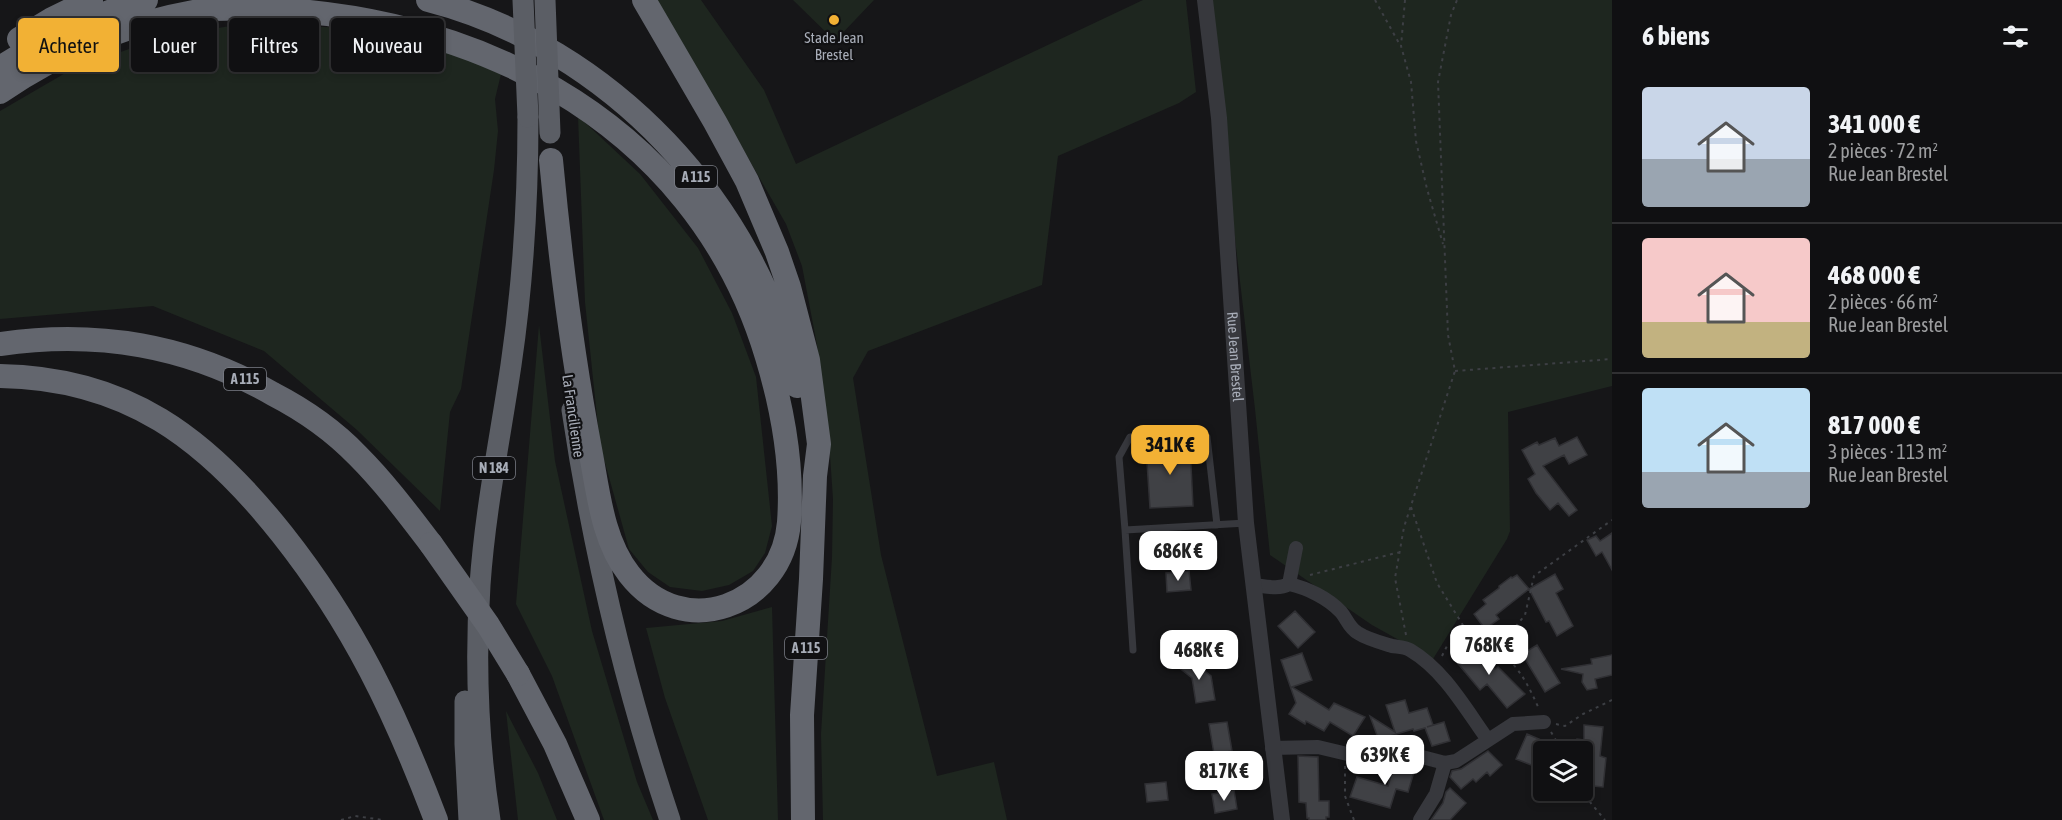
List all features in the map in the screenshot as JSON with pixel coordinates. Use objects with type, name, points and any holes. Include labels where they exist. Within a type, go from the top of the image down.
[{"type":"highway","points":[[0,52],[52,19],[91,0]]},
{"type":"highway","points":[[0,68],[65,31],[117,9],[147,0]]},
{"type":"highway","name":"A 115","points":[[428,0],[484,18],[542,46],[616,96],[644,121],[702,184],[747,253],[772,305],[795,376],[804,419],[808,460],[815,476],[802,715],[803,820]]},
{"type":"highway","name":"N 184","points":[[490,820],[479,726],[478,654],[483,554],[520,289],[528,168],[523,0]]},
{"type":"highway","name":"La Francilienne","points":[[545,0],[554,244],[562,334],[580,467],[595,546],[621,658],[648,754],[670,820]]},
{"type":"highway","points":[[644,0],[747,181],[777,252],[800,323],[812,386],[819,444],[815,476]]},
{"type":"highway","points":[[0,92],[45,64],[91,42],[129,28],[206,10],[246,5],[297,3],[362,8],[441,26],[501,49],[543,71],[586,100],[614,121],[645,151],[695,210],[744,294],[772,373],[785,438],[789,489],[787,533],[781,555],[770,577],[750,594],[729,605],[692,610],[677,608],[650,595],[627,572],[613,546],[600,504],[581,398],[559,244],[551,160]]},
{"type":"highway","name":"A 115","points":[[0,344],[54,339],[108,340],[189,356],[238,375],[286,400],[339,440],[381,481],[431,544],[488,625],[518,674],[555,744],[588,820]]},
{"type":"highway","points":[[0,376],[65,382],[121,400],[175,428],[230,473],[296,551],[347,626],[390,707],[436,820]]},
{"type":"highway","points":[[469,820],[465,744],[468,613],[475,559],[497,448]]},
{"type":"street","name":"Rue Jean Brestel","points":[[1205,0],[1219,118],[1246,524],[1281,820]]},
{"type":"street","points":[[1293,585],[1296,548]]},
{"type":"street","points":[[1253,585],[1275,588],[1293,585],[1304,587],[1341,612],[1350,626],[1359,634],[1408,649],[1434,669],[1448,684],[1488,740]]},
{"type":"street","points":[[1272,748],[1318,747],[1360,757],[1367,756],[1374,748],[1380,746],[1445,763],[1455,761],[1513,724],[1544,722]]},
{"type":"street","points":[[1420,820],[1436,794],[1445,763]]},
{"type":"lane","points":[[1133,650],[1119,457],[1130,437],[1207,436],[1216,525]]},
{"type":"lane","points":[[1125,530],[1246,524]]},
{"type":"path","points":[[1375,0],[1401,46],[1411,82],[1416,141],[1444,250]]},
{"type":"path","points":[[1401,46],[1405,0]]},
{"type":"path","points":[[1408,649],[1395,578],[1411,507],[1455,371],[1448,335],[1438,82],[1450,15],[1457,0]]},
{"type":"path","points":[[1455,371],[1612,359]]},
{"type":"path","points":[[1411,507],[1437,583],[1469,634],[1489,644],[1514,663],[1556,741]]},
{"type":"path","points":[[1497,650],[1525,615],[1534,576],[1612,520]]},
{"type":"path","points":[[1293,585],[1310,575],[1400,552]]},
{"type":"path","points":[[1434,669],[1447,646],[1469,634]]},
{"type":"path","points":[[1544,722],[1565,726],[1612,700]]},
{"type":"path","points":[[1345,754],[1345,796],[1354,820]]},
{"type":"path","points":[[1589,801],[1605,820]]},
{"type":"path","points":[[341,820],[355,816],[383,820]]},
{"type":"shaded area","points":[[657,0],[701,0],[764,90],[796,164],[1143,0],[1186,0],[1196,92],[1179,103],[1058,156],[1042,285],[868,351],[853,378],[881,555],[937,776],[994,762],[1007,820],[823,820],[821,734],[832,557],[833,499],[829,441],[817,345],[802,266],[786,224]]},
{"type":"shaded area","name":"Stade Jean Brestel","points":[[793,0],[874,0],[835,41]]},
{"type":"shaded area","points":[[1207,0],[1612,0],[1612,386],[1508,412],[1510,531],[1433,659],[1372,625],[1270,555]]},
{"type":"shaded area","points":[[229,26],[229,72],[319,72],[319,27],[331,27],[331,72],[444,72],[444,51],[501,74],[495,99],[498,131],[494,170],[461,389],[450,412],[440,511],[357,430],[264,351],[153,306],[0,319],[0,111],[67,72],[119,72],[119,52],[131,48],[131,72],[217,72],[217,28]]},
{"type":"shaded area","points":[[578,116],[640,174],[698,248],[732,313],[756,377],[772,526],[765,553],[753,571],[729,585],[702,591],[670,587],[648,572],[629,549],[600,445],[585,302]]},
{"type":"shaded area","points":[[539,325],[555,461],[592,631],[637,782],[653,820],[604,820],[552,676],[516,604]]},
{"type":"shaded area","points":[[772,607],[778,820],[708,820],[665,698],[646,628],[722,621]]},
{"type":"shaded area","points":[[506,711],[538,773],[557,820],[518,820]]},
{"type":"building","points":[[1577,437],[1587,455],[1569,464],[1564,455],[1543,466],[1577,510],[1569,516],[1558,503],[1550,510],[1536,493],[1528,479],[1535,474],[1522,450],[1537,442],[1539,445],[1555,438],[1559,446]]},
{"type":"building","points":[[1190,445],[1193,506],[1150,508],[1146,447]]},
{"type":"building","points":[[1612,533],[1612,570],[1602,552],[1596,556],[1587,540],[1596,536],[1600,541]]},
{"type":"building","points":[[1189,571],[1191,590],[1167,592],[1166,573]]},
{"type":"building","points":[[1555,574],[1563,589],[1556,593],[1573,626],[1557,636],[1549,621],[1546,622],[1529,589]]},
{"type":"building","points":[[1517,575],[1529,589],[1496,615],[1499,619],[1485,629],[1474,614],[1486,604],[1483,600],[1511,577]]},
{"type":"building","points":[[1295,611],[1315,632],[1298,648],[1278,626]]},
{"type":"building","points":[[1474,645],[1495,669],[1498,667],[1525,694],[1507,708],[1487,684],[1480,690],[1455,660]]},
{"type":"building","points":[[1537,645],[1560,683],[1545,692],[1522,654]]},
{"type":"building","points":[[1302,653],[1312,680],[1292,687],[1329,710],[1334,703],[1365,717],[1353,736],[1330,722],[1324,731],[1306,721],[1305,724],[1289,714],[1296,703],[1281,660]]},
{"type":"building","points":[[1612,655],[1612,675],[1595,679],[1597,688],[1587,690],[1582,682],[1583,674],[1561,669],[1592,664],[1591,659]]},
{"type":"building","points":[[1187,657],[1211,676],[1215,700],[1196,703],[1192,678],[1178,667]]},
{"type":"building","points":[[1405,700],[1409,713],[1427,708],[1433,725],[1427,727],[1444,722],[1450,741],[1432,746],[1425,728],[1378,738],[1370,716],[1395,732],[1386,705]]},
{"type":"building","points":[[1227,722],[1232,751],[1214,754],[1209,724]]},
{"type":"building","points":[[1584,725],[1603,727],[1600,756],[1606,758],[1603,787],[1593,786],[1593,741],[1577,741],[1577,739],[1584,740]]},
{"type":"building","points":[[1527,734],[1541,740],[1533,741],[1533,766],[1516,759]]},
{"type":"building","points":[[1488,751],[1502,765],[1490,776],[1487,772],[1476,782],[1473,779],[1461,789],[1450,777],[1452,771],[1461,769]]},
{"type":"building","points":[[1298,756],[1318,757],[1319,801],[1329,801],[1329,817],[1326,817],[1326,820],[1309,820],[1306,803],[1299,802]]},
{"type":"building","points":[[1242,757],[1246,780],[1228,783],[1224,760]]},
{"type":"building","points":[[1396,759],[1416,765],[1408,792],[1396,789],[1390,808],[1350,797],[1357,777],[1388,786]]},
{"type":"building","points":[[1166,782],[1168,800],[1147,802],[1145,784]]},
{"type":"building","points":[[1450,788],[1466,803],[1450,820],[1431,820],[1443,803],[1446,792]]},
{"type":"building","points":[[1234,790],[1237,809],[1215,813],[1212,794]]},
{"type":"place","name":"Stade Jean Brestel","points":[[834,20]]}]
